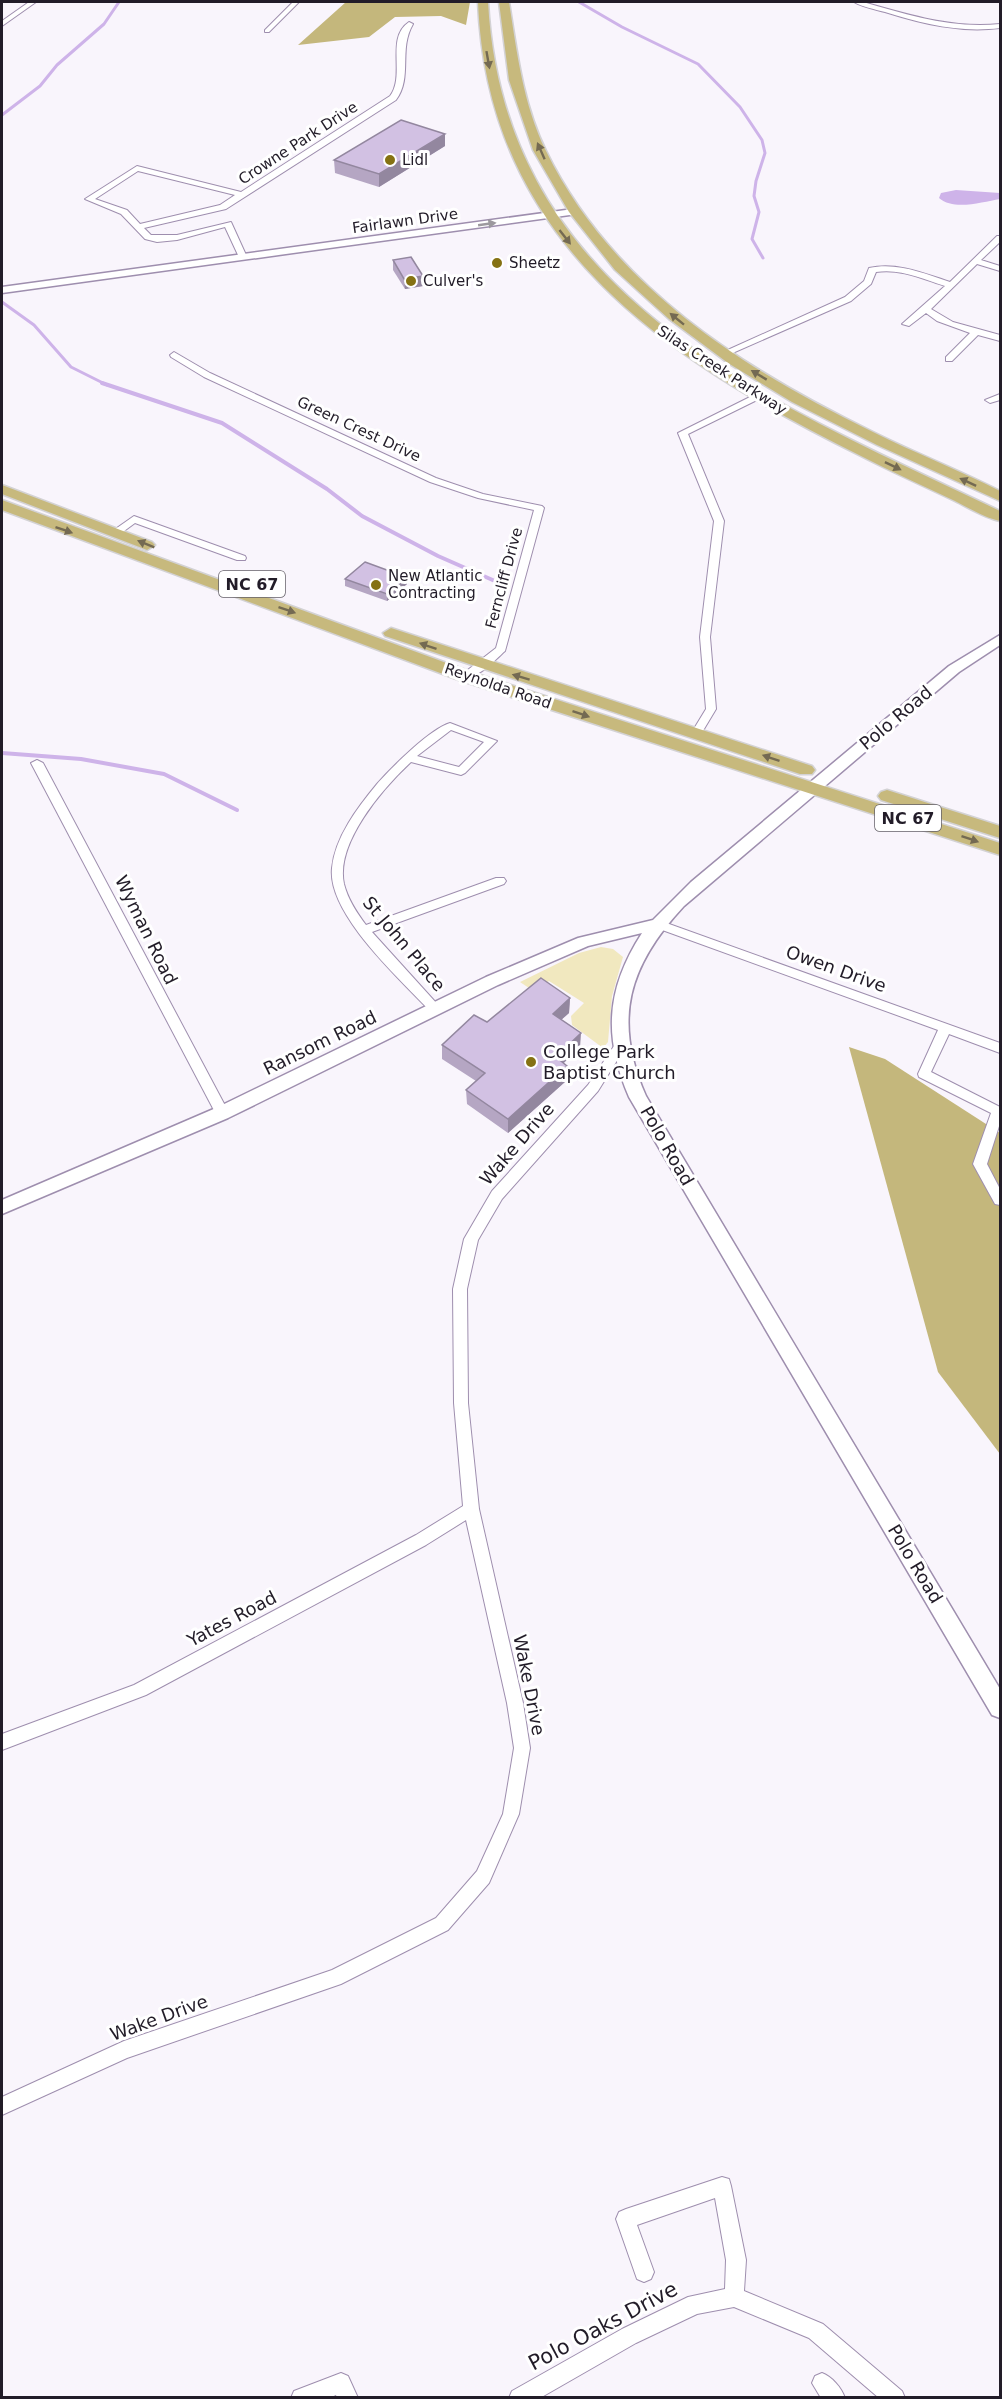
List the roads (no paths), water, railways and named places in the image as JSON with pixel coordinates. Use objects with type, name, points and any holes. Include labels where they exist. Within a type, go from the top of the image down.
[{"type":"main road","name":"Silas Creek Parkway","points":[[483,2],[487,54],[498,99],[513,142],[546,211],[576,252],[630,306],[683,347],[784,412],[1000,517]]},
{"type":"main road","name":"Silas Creek Parkway","points":[[504,2],[515,81],[549,170],[570,208],[614,264],[643,291],[725,353],[854,428],[1000,497]]},
{"type":"main road","points":[[483,19],[505,18]]},
{"type":"main road","name":"Fairlawn Drive","points":[[2,290],[242,255],[260,256],[570,208]]},
{"type":"main road","points":[[758,396],[773,395],[867,441],[915,457]]},
{"type":"main road","name":"Reynolda Road","points":[[2,489],[234,579],[483,665],[697,732],[821,782],[1000,849]]},
{"type":"main road","name":"Reynolda Road","points":[[2,505],[465,676],[633,732],[1000,832]]},
{"type":"main road","name":"Polo Road","points":[[1000,639],[954,669],[693,889],[658,924],[634,960],[625,982],[619,1010],[620,1046],[629,1078],[647,1113],[1000,1708]]},
{"type":"main road","name":"Ransom Road","points":[[2,1207],[222,1113],[435,1009],[584,942],[658,924]]},
{"type":"street","points":[[2,24],[33,2]]},
{"type":"street","points":[[267,31],[296,2]]},
{"type":"street","points":[[857,2],[934,24],[961,28],[1000,26]]},
{"type":"street","name":"Crowne Park Drive","points":[[139,227],[216,209],[243,195],[397,94],[400,85],[399,43],[409,24]]},
{"type":"street","points":[[242,255],[228,224],[163,240],[148,237],[117,207],[89,199],[137,168],[243,195]]},
{"type":"street","points":[[906,324],[926,309],[1000,238]]},
{"type":"street","points":[[975,261],[1000,269]]},
{"type":"street","points":[[725,353],[848,299],[868,282],[873,270],[881,267],[949,285]]},
{"type":"street","points":[[926,309],[931,316],[940,320],[1000,338]]},
{"type":"street","points":[[949,359],[977,331]]},
{"type":"street","name":"Green Crest Drive","points":[[174,355],[207,375],[433,480],[481,496],[539,508]]},
{"type":"street","points":[[697,732],[711,709],[705,637],[719,521],[684,433],[758,396]]},
{"type":"street","points":[[990,400],[1000,397]]},
{"type":"street","name":"Ferncliff Drive","points":[[465,676],[483,665],[501,649],[539,508]]},
{"type":"street","points":[[117,532],[134,519],[241,558]]},
{"type":"street","name":"St John Place","points":[[410,758],[461,771],[492,741],[450,726],[410,758],[369,804],[348,835],[338,860],[338,884],[348,906],[364,930],[435,1009]]},
{"type":"street","name":"Wyman Road","points":[[37,763],[95,869],[165,1010],[222,1113]]},
{"type":"street","points":[[364,930],[500,881]]},
{"type":"street","name":"Owen Drive","points":[[658,924],[1000,1048]]},
{"type":"street","points":[[945,1028],[924,1074],[998,1111],[980,1164],[1000,1200]]},
{"type":"street","name":"Wake Drive","points":[[2,2106],[124,2050],[335,1978],[442,1924],[483,1876],[511,1814],[522,1748],[515,1703],[471,1509],[460,1369],[460,1289],[471,1239],[497,1195],[593,1088],[620,1046]]},
{"type":"street","name":"Yates Road","points":[[2,1742],[140,1690],[421,1540],[471,1509]]},
{"type":"street","points":[[644,2272],[626,2219],[722,2186],[736,2260],[734,2297],[816,2331],[895,2397]]},
{"type":"street","name":"Polo Oaks Drive","points":[[519,2397],[629,2336],[695,2304],[734,2297]]},
{"type":"street","points":[[301,2397],[341,2383],[348,2397]]},
{"type":"waterway","points":[[2,115],[40,86],[57,65],[104,24],[119,2]]},
{"type":"waterway","points":[[579,2],[622,27],[698,64],[740,107],[762,140],[765,153],[756,181],[754,196],[759,212],[752,239],[763,258]]},
{"type":"waterway","points":[[2,302],[34,325],[71,367],[105,384]]},
{"type":"waterway","points":[[105,384],[222,423],[327,489],[362,516],[438,556],[504,585]]},
{"type":"waterway","points":[[2,753],[81,759],[164,774],[237,810]]},
{"type":"place","name":"Lidl","points":[[390,160]]},
{"type":"place","name":"Sheetz","points":[[497,263]]},
{"type":"place","name":"Culver's","points":[[411,281]]},
{"type":"place","name":"New Atlantic Contracting","points":[[376,585]]},
{"type":"place","name":"College Park Baptist Church","points":[[531,1062]]}]
